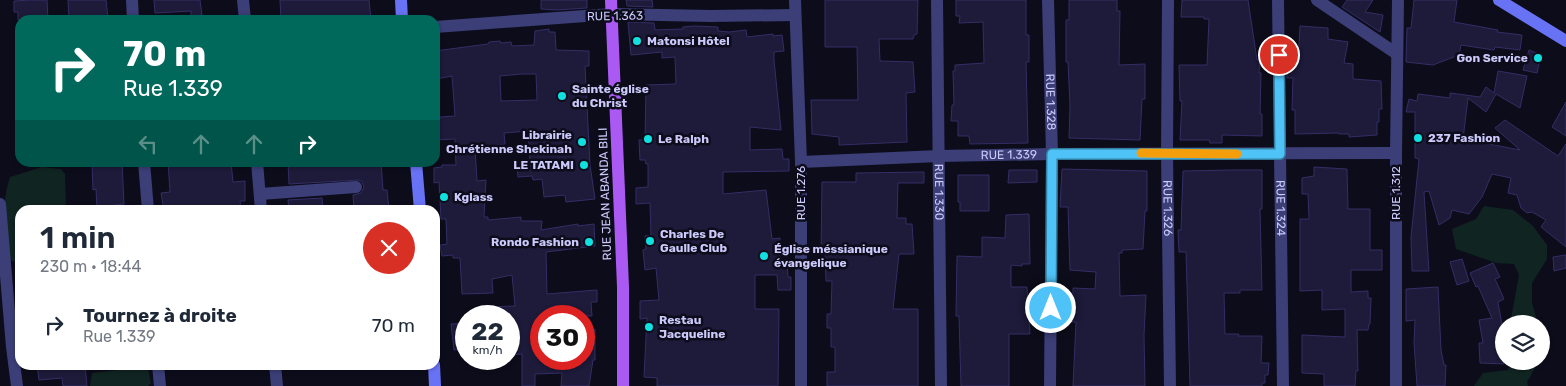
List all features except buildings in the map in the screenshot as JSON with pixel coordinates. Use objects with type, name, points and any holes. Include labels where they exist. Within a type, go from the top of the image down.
[{"type":"main road","name":"RUE JEAN ABANDA BILI","points":[[611,0],[623,287],[623,386]]},
{"type":"street","points":[[132,0],[134,15]]},
{"type":"street","points":[[243,0],[244,15]]},
{"type":"street","points":[[400,0],[402,15]]},
{"type":"street","name":"RUE 1.276","points":[[794,0],[801,162],[801,386]]},
{"type":"street","name":"RUE 1.330","points":[[937,0],[941,386]]},
{"type":"street","name":"RUE 1.328","points":[[1048,0],[1052,154],[1050,386]]},
{"type":"street","name":"RUE 1.326","points":[[1168,0],[1167,153],[1170,386]]},
{"type":"street","name":"RUE 1.324","points":[[1278,0],[1283,386]]},
{"type":"street","points":[[1317,0],[1397,54]]},
{"type":"street","name":"RUE 1.312","points":[[1396,386],[1398,0]]},
{"type":"street","points":[[1499,0],[1566,41]]},
{"type":"street","name":"RUE 1.363","points":[[440,27],[612,14],[795,15]]},
{"type":"street","name":"RUE 1.339","points":[[801,162],[939,156],[1052,154],[1396,154]]},
{"type":"street","points":[[144,167],[148,205]]},
{"type":"street","points":[[257,167],[261,205]]},
{"type":"street","points":[[416,167],[420,205]]},
{"type":"street","points":[[260,194],[356,187]]},
{"type":"street","points":[[0,204],[17,386]]},
{"type":"street","points":[[158,370],[160,386]]},
{"type":"street","points":[[275,370],[277,386]]},
{"type":"street","points":[[434,370],[435,386]]},
{"type":"green space","points":[[42,167],[61,169],[65,174],[66,205],[15,205],[15,261],[11,261],[4,219],[5,198],[10,177]]},
{"type":"green space","points":[[1484,206],[1513,210],[1533,226],[1547,245],[1547,259],[1532,283],[1532,303],[1535,315],[1512,315],[1519,275],[1514,264],[1496,263],[1456,249],[1452,229],[1476,219]]},
{"type":"green space","points":[[119,370],[148,370],[151,383],[148,386],[90,386],[92,373]]},
{"type":"green space","points":[[1508,370],[1534,370],[1527,382],[1528,386],[1474,386],[1483,373]]},
{"type":"slow traffic","points":[[1141,153],[1237,154]]},
{"type":"place","name":"Matonsi Hôtel","points":[[637,41]]},
{"type":"place","name":"Gon Service","points":[[1538,58]]},
{"type":"place","name":"Sainte église du Christ","points":[[562,96]]},
{"type":"place","name":"237 Fashion","points":[[1418,138]]},
{"type":"place","name":"Le Ralph","points":[[648,139]]},
{"type":"place","name":"Librairie Chrétienne Shekinah","points":[[582,142]]},
{"type":"place","name":"LE TATAMI","points":[[584,165]]},
{"type":"place","name":"Kglass","points":[[444,197]]},
{"type":"place","name":"Charles De Gaulle Club","points":[[650,241]]},
{"type":"place","name":"Rondo Fashion","points":[[589,242]]},
{"type":"place","name":"Église méssianique évangelique","points":[[764,256]]},
{"type":"place","name":"Restau Jacqueline","points":[[649,327]]},
{"type":"route","points":[[1051,308],[1052,154],[1280,154],[1279,55]]}]
